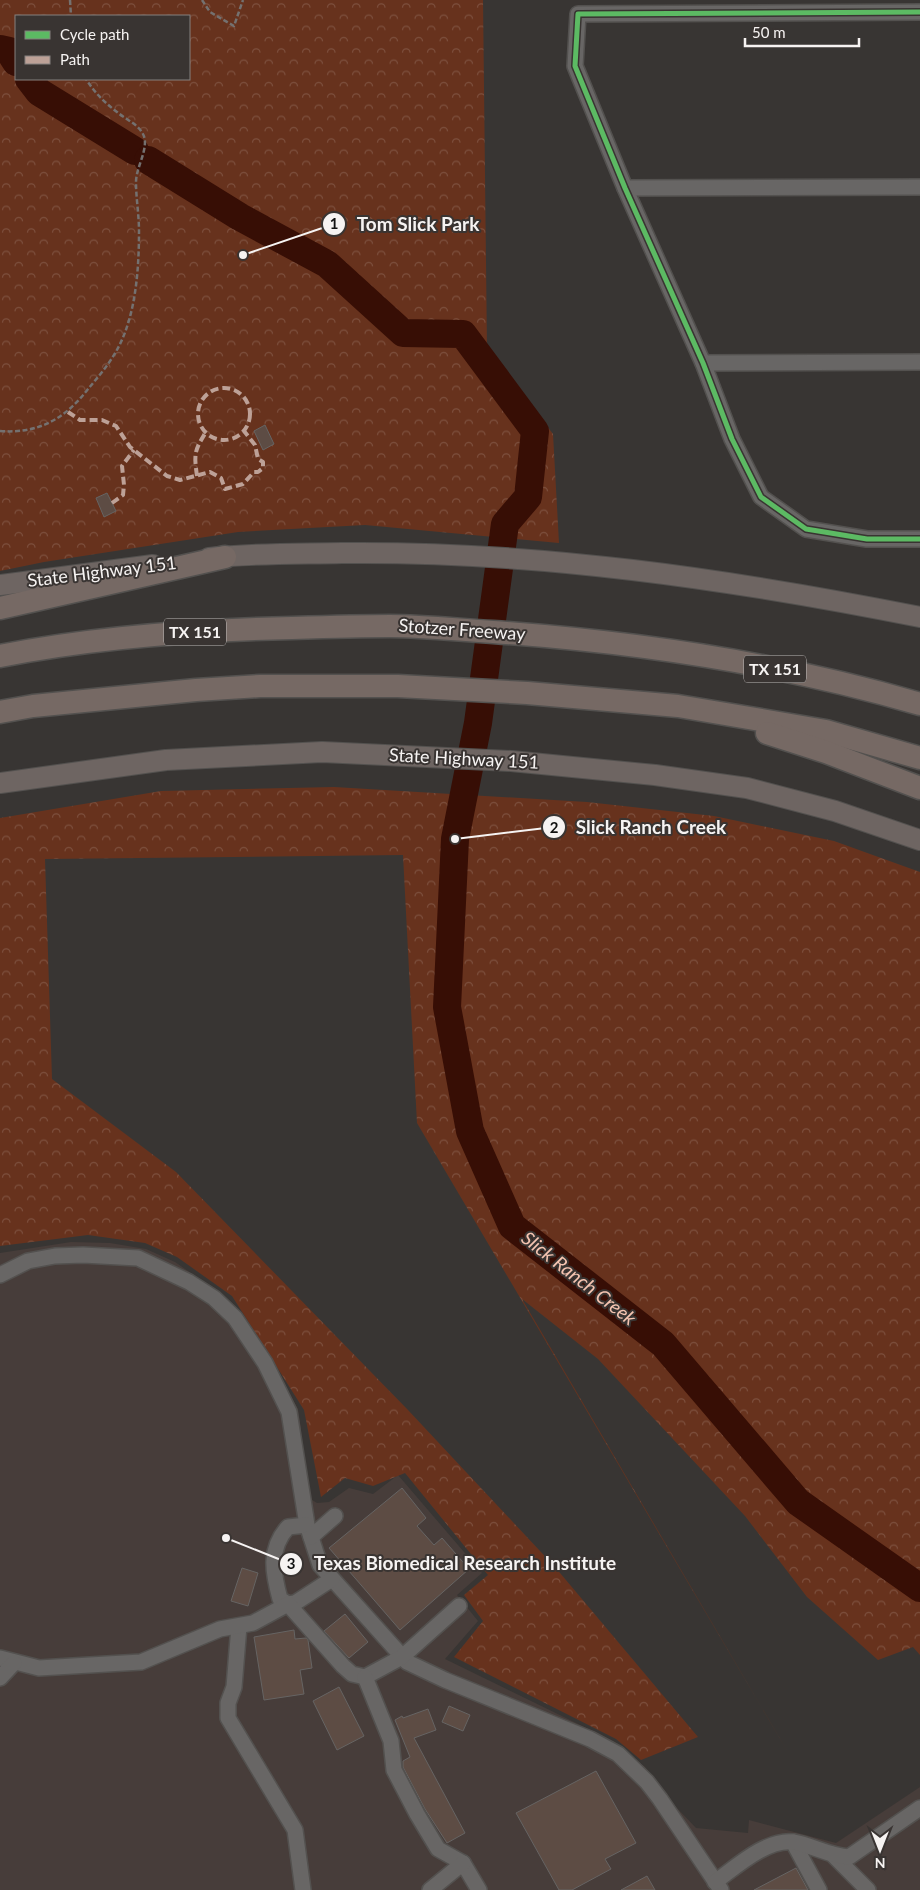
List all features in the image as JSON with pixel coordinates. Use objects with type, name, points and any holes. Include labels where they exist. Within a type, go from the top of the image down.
[{"type":"highway","points":[[0,608],[225,557]]},
{"type":"highway","name":"Stotzer Freeway","points":[[0,656],[111,640],[212,630],[392,626],[548,636],[629,644],[796,673],[920,704]]},
{"type":"highway","points":[[0,712],[33,706],[250,686],[398,686],[527,693],[678,706],[826,731],[920,758]]},
{"type":"highway","points":[[0,718],[33,706]]},
{"type":"highway","points":[[678,706],[826,752],[920,788]]},
{"type":"main road","name":"State Highway 151","points":[[0,585],[113,569],[242,554],[393,552],[493,556],[604,566],[741,584],[920,616]]},
{"type":"main road","name":"State Highway 151","points":[[0,783],[166,760],[322,752],[511,760],[655,775],[747,788],[836,811],[920,840]]},
{"type":"street","points":[[920,12],[578,14],[575,66],[624,188],[703,363],[732,438],[761,497],[806,530],[867,539],[920,539]]},
{"type":"street","points":[[624,188],[920,187]]},
{"type":"street","points":[[703,363],[920,362]]},
{"type":"street","points":[[0,1274],[28,1261],[55,1256],[83,1255],[138,1258],[188,1282],[214,1298],[235,1318],[265,1363],[290,1412],[308,1531],[320,1566],[407,1662],[445,1680],[590,1739],[618,1754],[647,1782],[660,1798],[718,1886],[765,1847],[778,1842],[793,1842],[832,1854],[849,1857],[920,1808]]},
{"type":"street","points":[[335,1516],[308,1531],[288,1527],[279,1537],[275,1550],[274,1575],[280,1599],[288,1604],[352,1674],[365,1677],[402,1657],[459,1606]]},
{"type":"street","points":[[0,1678],[7,1661],[39,1668],[141,1662],[220,1629],[253,1623],[288,1604],[295,1603],[332,1579]]},
{"type":"street","points":[[239,1626],[234,1687],[228,1703],[228,1718],[295,1830],[303,1890]]},
{"type":"street","points":[[365,1677],[391,1741],[394,1770],[417,1814],[438,1849],[463,1863],[478,1890]]},
{"type":"street","points":[[793,1842],[818,1890]]},
{"type":"street","points":[[832,1854],[868,1890]]},
{"type":"street","points":[[430,1890],[463,1863]]},
{"type":"path","points":[[70,0],[71,15]]},
{"type":"path","points":[[202,0],[210,12],[234,26],[243,0]]},
{"type":"path","points":[[0,431],[32,430],[68,412],[102,371],[119,346],[128,322],[136,284],[139,230],[136,174],[144,146],[143,134],[135,124],[118,114],[95,94],[87,80]]},
{"type":"shaded area","points":[[71,1242],[110,1243],[146,1249],[175,1262],[225,1297],[283,1382],[298,1409],[301,1429],[304,1495],[317,1503],[329,1502],[349,1488],[373,1494],[398,1475],[482,1573],[457,1595],[478,1621],[445,1659],[613,1741],[645,1767],[676,1807],[696,1828],[748,1833],[749,1820],[836,1843],[920,1787],[920,1890],[0,1890],[0,1253]]},
{"type":"green space","points":[[0,0],[483,0],[487,349],[553,434],[559,543],[365,525],[238,532],[44,562],[0,571]]},
{"type":"green space","points":[[334,787],[587,802],[714,816],[834,841],[920,872],[920,1655],[913,1647],[878,1660],[807,1597],[745,1516],[598,1359],[522,1299],[789,1754],[417,1123],[403,855],[45,859],[52,1079],[176,1172],[408,1410],[555,1567],[698,1737],[641,1760],[616,1739],[454,1657],[483,1621],[464,1595],[488,1575],[405,1473],[373,1486],[345,1478],[321,1497],[304,1410],[232,1296],[177,1257],[145,1243],[88,1235],[0,1246],[0,818],[161,791]]},
{"type":"building","points":[[265,425],[274,444],[263,450],[254,431]]},
{"type":"building","points":[[107,493],[116,511],[104,517],[96,498]]},
{"type":"building","points":[[402,1488],[426,1518],[417,1526],[434,1545],[442,1538],[469,1569],[400,1630],[329,1548]]},
{"type":"building","points":[[242,1568],[258,1573],[248,1606],[231,1601]]},
{"type":"building","points":[[345,1614],[368,1642],[349,1658],[324,1631]]},
{"type":"building","points":[[294,1630],[295,1639],[306,1638],[308,1640],[312,1668],[300,1670],[304,1694],[264,1700],[254,1637]]},
{"type":"building","points":[[339,1687],[364,1736],[337,1750],[313,1701]]},
{"type":"building","points":[[449,1706],[470,1715],[463,1731],[442,1722]]},
{"type":"building","points":[[428,1709],[436,1730],[414,1738],[465,1833],[447,1843],[425,1809],[403,1767],[403,1761],[410,1757],[395,1720],[402,1716],[403,1718]]},
{"type":"building","points":[[596,1771],[636,1843],[605,1859],[611,1869],[572,1890],[559,1890],[516,1813]]},
{"type":"building","points":[[796,1868],[808,1890],[754,1890]]},
{"type":"building","points":[[647,1876],[655,1890],[621,1890]]},
{"type":"waterway","name":"Slick Ranch Creek","points":[[0,49],[9,51],[15,60]]},
{"type":"waterway","name":"Slick Ranch Creek","points":[[30,80],[39,92],[135,151]]},
{"type":"waterway","name":"Slick Ranch Creek","points":[[148,160],[240,217],[327,264],[403,333],[463,334],[535,431],[528,497],[505,524],[478,723],[455,839],[447,1007],[470,1131],[512,1226],[663,1344],[798,1502],[920,1588]]},
{"type":"marked path","points":[[224,388],[234,390],[242,396],[248,404],[250,414],[248,424],[242,432],[234,438],[224,440],[214,438],[206,432],[200,424],[198,414],[200,404],[206,396],[214,390],[224,388]]},
{"type":"marked path","points":[[68,412],[80,420],[102,420],[116,426],[130,447],[167,476],[180,480],[210,472],[221,478],[225,489],[243,484],[254,472],[258,472],[263,468],[263,462],[258,459],[255,445],[244,431]]},
{"type":"marked path","points":[[197,476],[196,453],[206,432]]},
{"type":"marked path","points":[[112,503],[123,495],[122,466],[134,450]]},
{"type":"cycle path","points":[[920,12],[578,14],[575,66],[625,188],[703,363],[732,439],[761,497],[806,529],[867,539],[920,539]]},
{"type":"place","name":"Tom Slick Park","points":[[243,255]]},
{"type":"place","name":"Slick Ranch Creek","points":[[455,839]]},
{"type":"place","name":"Texas Biomedical Research Institute","points":[[226,1538]]}]
